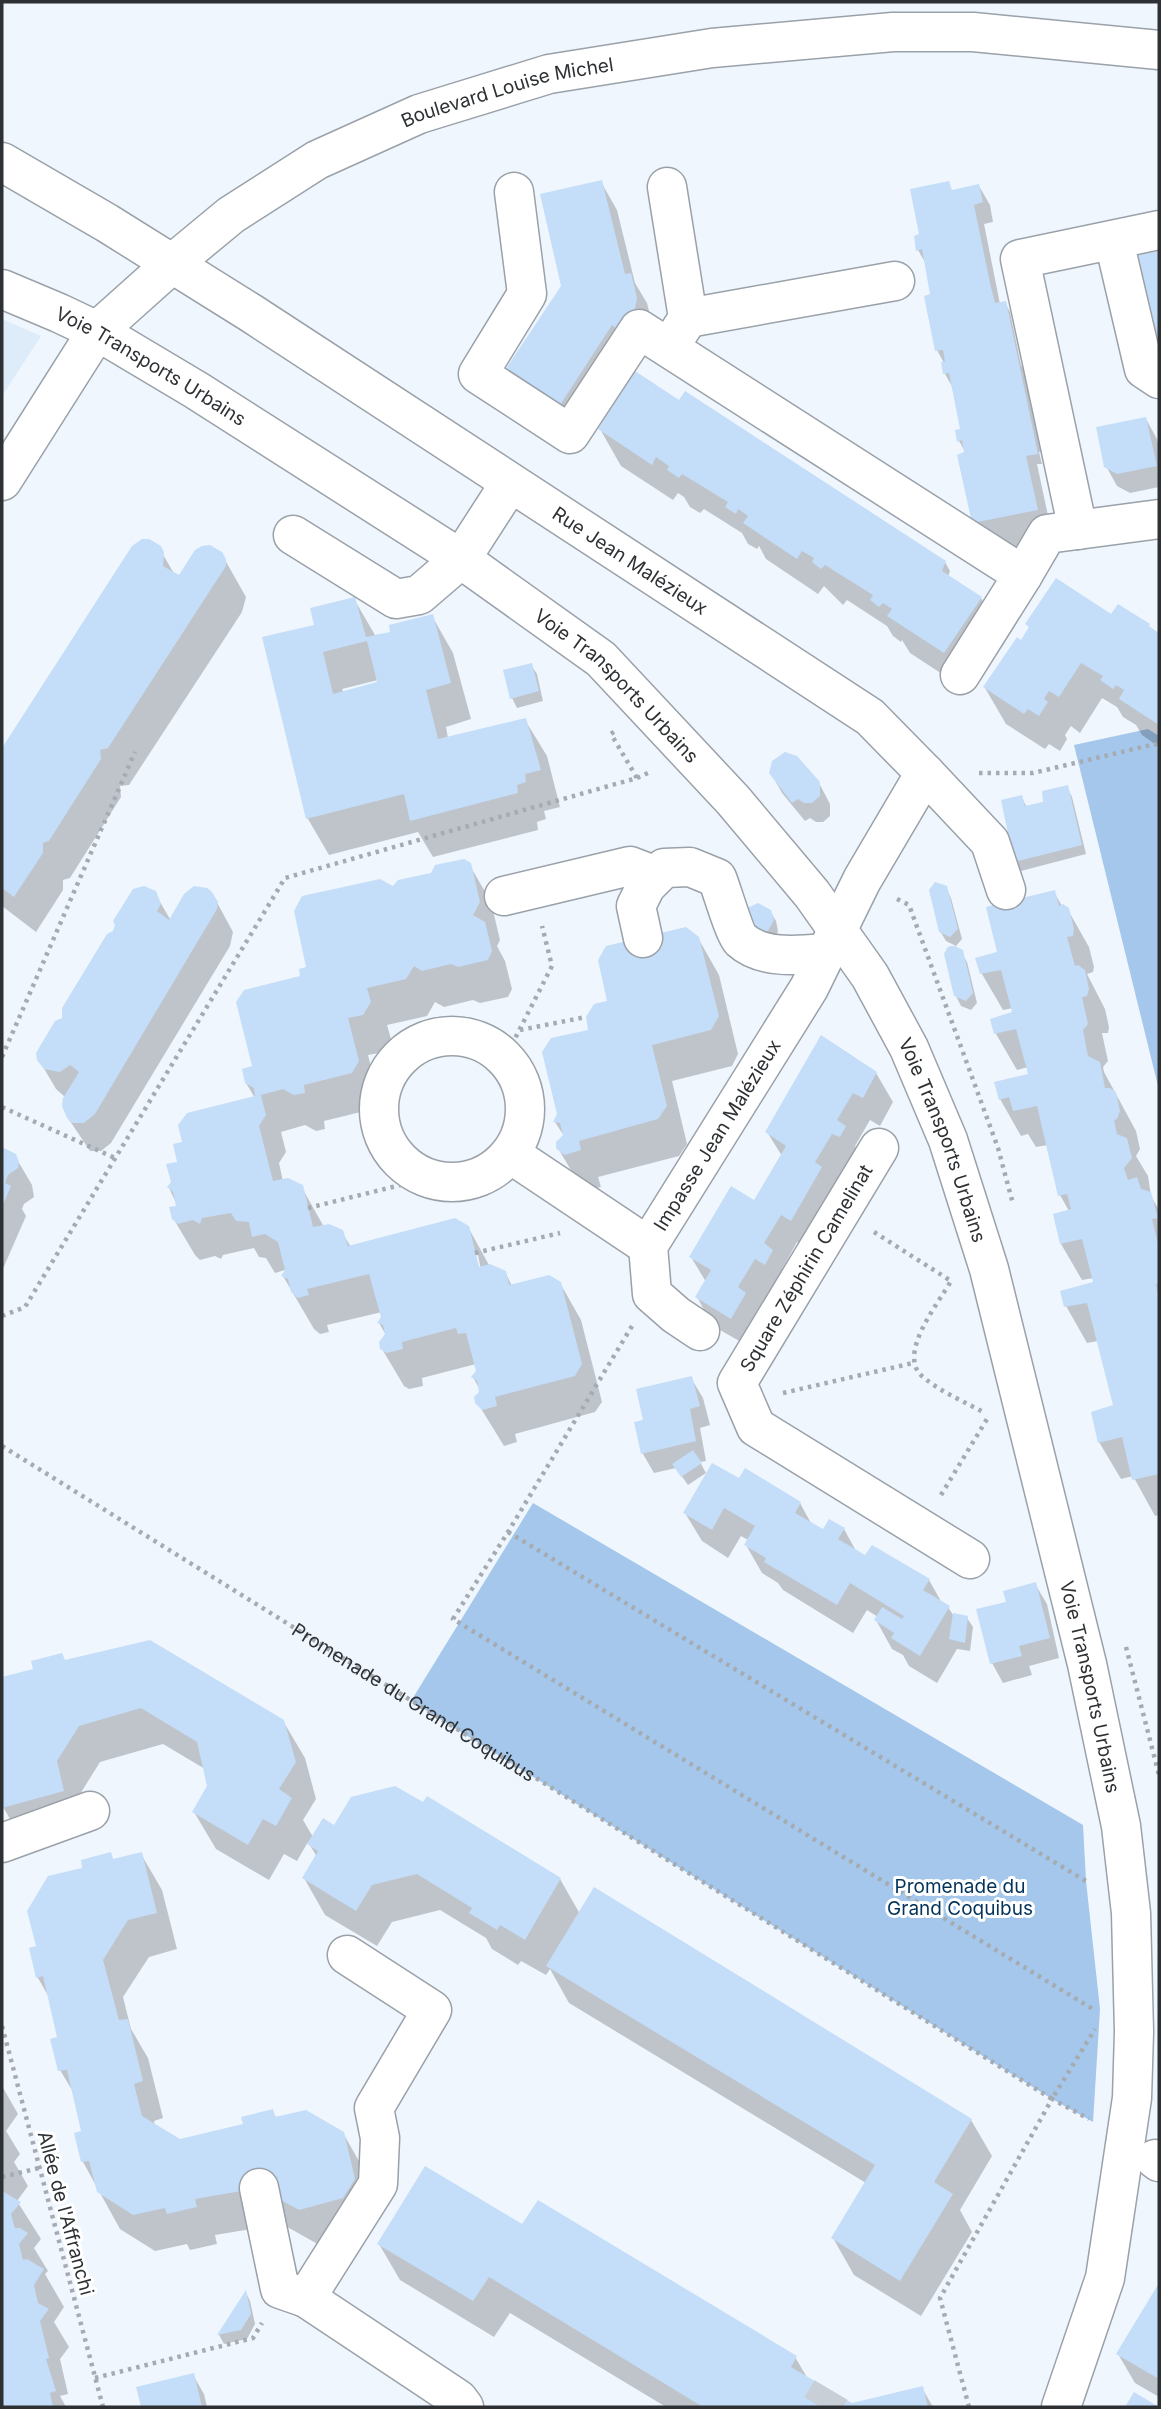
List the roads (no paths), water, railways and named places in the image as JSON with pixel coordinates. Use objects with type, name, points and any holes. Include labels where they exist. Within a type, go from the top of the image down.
[{"type":"street","name":"Boulevard Louise Michel","points":[[2,481],[97,331],[173,263],[232,215],[317,160],[419,114],[549,75],[712,48],[892,32],[973,32],[1159,50]]},
{"type":"street","name":"Rue Jean Malézieux","points":[[2,162],[173,263],[870,717],[989,842],[1006,890]]},
{"type":"street","points":[[667,187],[678,333]]},
{"type":"street","points":[[514,192],[527,294],[478,374],[570,434],[639,329],[678,333],[895,281]]},
{"type":"street","points":[[1078,530],[1020,259],[1159,230]]},
{"type":"street","points":[[1114,241],[1144,369],[1159,379]]},
{"type":"street","name":"Voie Transports Urbains","points":[[2,289],[97,331],[207,397],[461,559],[601,659],[733,800],[812,894],[832,941],[870,976],[909,1048],[948,1140],[989,1269],[1087,1664],[1121,1826],[1131,1913],[1134,2032],[1132,2098],[1105,2278],[1061,2407]]},
{"type":"street","points":[[678,333],[1023,575]]},
{"type":"street","points":[[293,535],[396,599],[419,595],[461,559],[510,482]]},
{"type":"street","points":[[960,675],[1047,534],[1159,519]]},
{"type":"street","points":[[643,937],[636,905],[646,886],[664,868],[690,867],[717,878],[740,939],[761,951],[797,955],[832,941],[862,880],[925,772]]},
{"type":"street","points":[[519,893],[630,866],[656,876]]},
{"type":"street","name":"Impasse Jean Malézieux","points":[[700,1331],[652,1294],[649,1246],[808,988],[832,941]]},
{"type":"street","points":[[436,1035],[492,1045],[512,1045],[527,1116],[512,1155],[497,1170],[469,1182],[425,1179],[394,1156],[377,1120],[383,1080],[408,1048],[436,1035]]},
{"type":"street","name":"Square Zéphirin Camelinat","points":[[879,1148],[737,1383],[756,1427],[970,1559]]},
{"type":"street","points":[[512,1155],[649,1246]]},
{"type":"street","points":[[2,1843],[90,1811]]},
{"type":"street","points":[[293,2293],[378,2184],[380,2138],[374,2108],[432,2010],[347,1955]]},
{"type":"street","points":[[259,2188],[293,2293],[458,2399],[464,2407]]},
{"type":"tunnel","points":[[821,2407],[831,2390]]},
{"type":"park label","name":"Promenade du Grand Coquibus","points":[[960,1897]]}]
